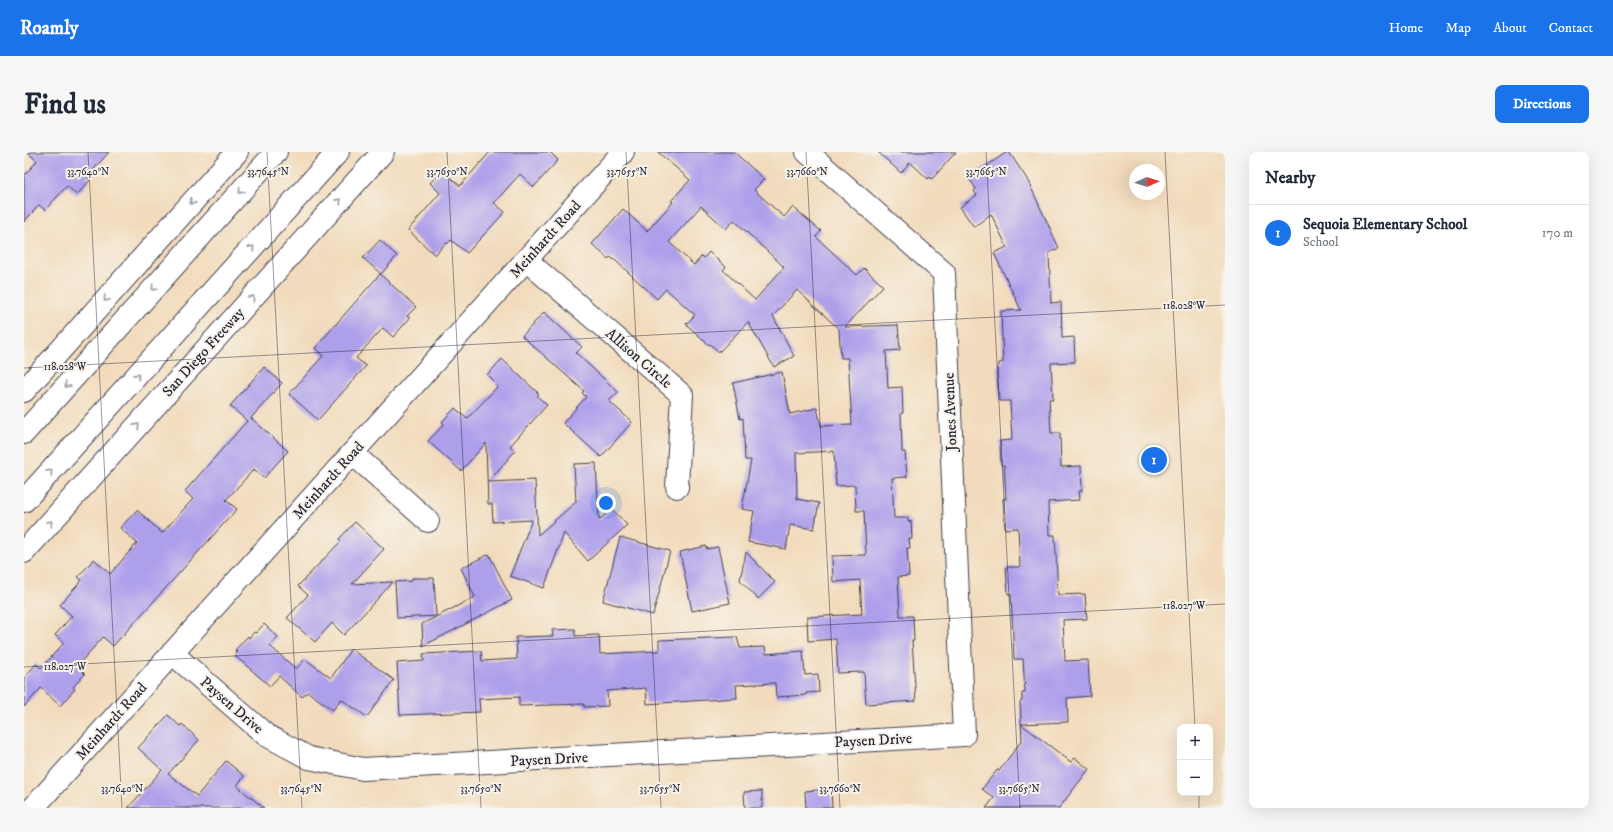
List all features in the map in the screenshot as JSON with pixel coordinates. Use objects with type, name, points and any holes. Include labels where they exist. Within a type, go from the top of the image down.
[{"type":"main road","points":[[24,392],[237,152]]},
{"type":"main road","points":[[24,433],[276,152]]},
{"type":"main road","points":[[24,501],[338,152]]},
{"type":"main road","name":"San Diego Freeway","points":[[24,552],[383,152]]},
{"type":"main road","name":"Meinhardt Road","points":[[33,808],[623,152]]},
{"type":"main road","name":"Jones Avenue","points":[[806,152],[944,273],[964,735]]},
{"type":"main road","name":"Allison Circle","points":[[526,260],[682,395],[677,487]]},
{"type":"main road","points":[[352,453],[428,521]]},
{"type":"main road","name":"Paysen Drive","points":[[172,653],[266,735],[308,758],[363,769],[964,735]]},
{"type":"building","points":[[27,152],[109,152],[87,177],[90,180],[77,195],[67,186],[45,210],[39,205],[24,222],[24,176],[37,161]]},
{"type":"building","points":[[490,152],[550,152],[558,160],[534,187],[520,174],[494,203],[505,212],[467,253],[451,240],[447,244],[446,243],[435,255],[408,230],[440,193],[430,183],[442,170],[460,186]]},
{"type":"building","points":[[658,152],[734,152],[764,179],[754,190],[784,217],[793,207],[821,231],[816,237],[857,275],[864,268],[883,286],[845,327],[898,325],[900,350],[886,351],[888,388],[902,387],[902,452],[905,452],[907,477],[892,478],[894,518],[908,518],[908,522],[911,521],[912,539],[909,539],[910,548],[907,548],[909,576],[898,577],[900,616],[913,616],[914,641],[912,641],[916,701],[866,704],[864,672],[838,673],[836,639],[808,641],[807,617],[862,614],[860,580],[833,582],[832,556],[866,555],[864,511],[856,511],[855,485],[836,486],[834,451],[796,453],[797,499],[819,503],[814,529],[790,525],[786,549],[748,542],[754,511],[742,509],[751,460],[745,460],[743,418],[740,419],[733,383],[782,372],[790,414],[817,408],[821,426],[852,425],[848,358],[841,358],[839,329],[797,290],[773,316],[794,356],[774,367],[748,322],[719,352],[686,324],[695,315],[666,289],[657,299],[616,261],[610,257],[608,259],[592,244],[623,209],[647,231],[690,180]],"holes":[[[701,206],[726,229],[734,220],[784,267],[755,300],[723,270],[726,267],[709,252],[704,258],[702,256],[694,265],[669,242]]]},
{"type":"building","points":[[878,152],[956,152],[932,179],[929,177],[928,179],[910,162],[901,173]]},
{"type":"building","points":[[1009,152],[1027,179],[1059,248],[1049,253],[1051,303],[1061,302],[1062,338],[1074,337],[1075,362],[1051,363],[1053,399],[1049,399],[1051,433],[1060,433],[1061,467],[1081,466],[1082,491],[1079,491],[1080,500],[1048,502],[1049,535],[1055,535],[1058,595],[1085,594],[1087,619],[1063,620],[1065,661],[1088,660],[1090,696],[1067,698],[1068,722],[1021,724],[1020,702],[1022,701],[1022,693],[1025,693],[1023,659],[1014,659],[1011,594],[1008,594],[1006,567],[1020,567],[1018,528],[1005,529],[1003,499],[1006,499],[1004,465],[1001,465],[1000,441],[1012,440],[1010,401],[999,401],[997,366],[999,366],[999,363],[1003,362],[1001,311],[1021,310],[994,253],[1007,247],[991,214],[974,227],[960,207],[977,195],[974,191],[976,189],[969,178]]},
{"type":"building","points":[[380,240],[397,256],[381,274],[363,258]]},
{"type":"building","points":[[380,274],[416,307],[407,316],[410,318],[393,337],[383,328],[356,358],[366,366],[318,420],[289,394],[323,356],[315,348]]},
{"type":"building","points":[[544,312],[582,347],[576,353],[618,392],[609,401],[632,422],[601,457],[563,423],[586,397],[582,393],[584,391],[522,336]]},
{"type":"building","points":[[502,359],[539,394],[537,396],[547,405],[510,446],[515,451],[488,482],[535,480],[538,535],[576,502],[574,464],[596,463],[599,520],[612,509],[627,525],[588,561],[564,533],[544,588],[510,576],[532,520],[493,522],[492,504],[488,504],[486,443],[461,471],[428,441],[444,424],[442,422],[455,408],[467,419],[498,386],[487,375]]},
{"type":"building","points":[[264,367],[282,383],[251,418],[288,451],[264,478],[254,469],[226,500],[237,509],[113,646],[103,637],[77,666],[85,674],[73,687],[75,689],[60,706],[41,688],[24,707],[24,678],[36,664],[41,668],[64,643],[55,635],[72,616],[60,605],[82,580],[78,577],[94,559],[110,574],[137,543],[120,528],[137,510],[162,533],[193,499],[185,491],[247,421],[230,406]]},
{"type":"building","points":[[355,522],[384,549],[352,584],[393,582],[344,635],[332,623],[315,642],[287,618],[308,595],[298,586],[341,541],[339,539]]},
{"type":"building","points":[[620,537],[670,551],[653,615],[603,601]]},
{"type":"building","points":[[706,546],[707,549],[718,547],[730,603],[692,611],[680,552]]},
{"type":"building","points":[[746,552],[775,582],[758,599],[740,580]]},
{"type":"building","points":[[489,554],[512,600],[423,646],[422,624],[475,597],[461,568]]},
{"type":"building","points":[[412,578],[434,578],[436,616],[397,618],[395,582],[412,581]]},
{"type":"building","points":[[264,624],[278,637],[270,646],[296,669],[305,659],[331,678],[351,649],[394,680],[367,717],[341,699],[333,710],[308,692],[302,697],[279,676],[270,686],[234,655],[237,652],[235,650],[248,636],[249,638],[254,632],[256,633]]},
{"type":"building","points":[[575,629],[575,636],[599,635],[600,654],[659,651],[659,640],[737,637],[740,648],[765,647],[766,654],[803,651],[805,675],[818,674],[819,692],[806,693],[806,695],[776,697],[775,683],[736,685],[737,698],[647,704],[646,688],[607,691],[608,706],[584,707],[584,704],[519,706],[519,697],[479,699],[480,712],[400,715],[397,663],[424,661],[423,654],[481,651],[482,661],[517,659],[516,637],[553,636],[552,630]]},
{"type":"building","points":[[168,715],[180,726],[182,724],[199,740],[168,774],[197,796],[226,761],[244,776],[237,786],[264,808],[128,808],[162,770],[138,748]]},
{"type":"building","points":[[1021,724],[1071,762],[1075,758],[1089,769],[1059,808],[986,808],[994,798],[982,789],[997,770],[999,771],[1022,740]]},
{"type":"building","points":[[831,789],[832,808],[806,808],[805,791]]},
{"type":"building","points":[[762,791],[762,808],[745,808],[744,792]]},
{"type":"place","name":"Sequoia Elementary School","points":[[1154,460]]}]
